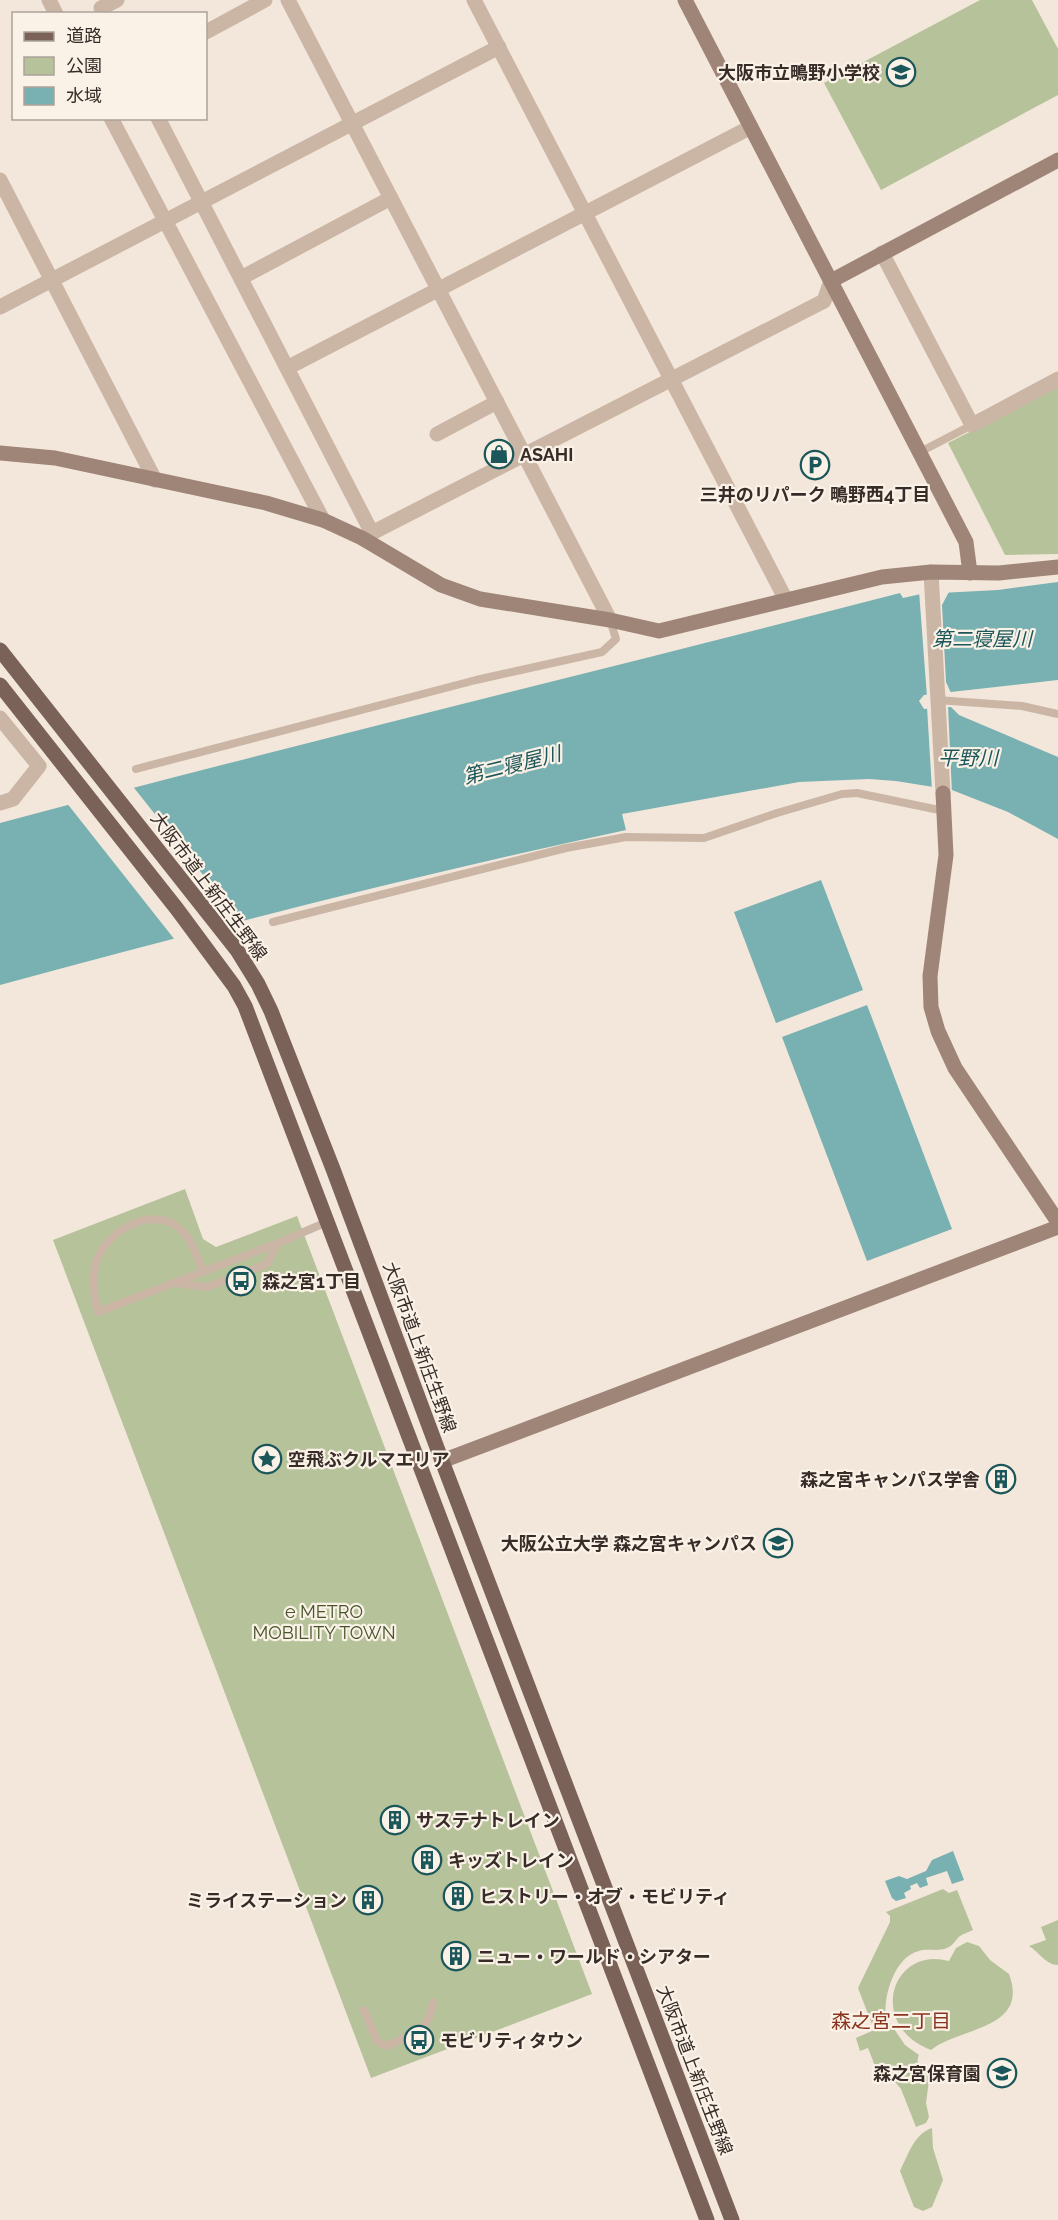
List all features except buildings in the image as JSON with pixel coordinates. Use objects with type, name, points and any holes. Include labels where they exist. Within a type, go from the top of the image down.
[{"type":"main road","name":"大阪市道上新庄生野線","points":[[0,650],[237,950],[271,1011],[732,2220]]},
{"type":"main road","points":[[0,685],[214,958],[234,986],[250,1019],[707,2220]]},
{"type":"main road","points":[[327,1222],[350,1214]]},
{"type":"street","points":[[100,7],[117,0]]},
{"type":"street","points":[[207,31],[265,0]]},
{"type":"street","points":[[288,0],[610,620]]},
{"type":"street","points":[[474,0],[786,600]]},
{"type":"street","points":[[685,0],[966,542],[970,573]]},
{"type":"street","points":[[0,307],[499,47]]},
{"type":"street","points":[[112,120],[323,520]]},
{"type":"street","points":[[159,120],[287,368],[367,536]]},
{"type":"street","points":[[287,368],[751,127]]},
{"type":"street","points":[[367,536],[825,301],[831,281],[1058,160]]},
{"type":"street","points":[[0,180],[155,480]]},
{"type":"street","points":[[241,278],[392,198]]},
{"type":"street","points":[[882,253],[972,425],[1058,379]]},
{"type":"street","points":[[437,434],[497,402]]},
{"type":"street","points":[[0,453],[56,458],[266,503],[367,536],[441,585],[480,599],[610,620],[659,631],[882,577],[931,572],[999,573],[1058,567]]},
{"type":"street","points":[[931,572],[946,855],[930,976],[931,1007],[938,1031],[955,1068],[1058,1222]]},
{"type":"street","points":[[0,718],[39,766],[13,799],[0,803]]},
{"type":"street","points":[[442,1461],[1058,1227]]},
{"type":"lane","points":[[920,452],[972,425]]},
{"type":"lane","points":[[136,769],[476,680],[602,652],[616,639],[610,620]]},
{"type":"lane","points":[[937,701],[1022,706],[1058,714]]},
{"type":"lane","points":[[273,922],[626,837],[704,838],[842,794],[857,793],[944,811]]},
{"type":"lane","points":[[203,1272],[194,1249],[185,1234],[175,1225],[161,1220],[133,1222],[118,1232],[99,1257],[93,1281],[93,1296],[98,1312],[203,1272],[278,1243],[327,1222]]},
{"type":"lane","points":[[174,1283],[207,1287],[267,1264],[278,1243]]},
{"type":"lane","points":[[364,2010],[377,2041],[386,2046],[417,2033],[426,2024],[433,2002]]},
{"type":"green space","points":[[980,0],[1032,0],[1058,49],[1058,95],[881,190],[824,83]]},
{"type":"green space","points":[[1058,387],[1058,554],[1005,555],[948,443]]},
{"type":"green space","name":"e METRO MOBILITY TOWN","points":[[185,1189],[203,1239],[216,1247],[297,1216],[592,1994],[371,2078],[53,1240]]},
{"type":"green space","points":[[943,1889],[949,1893],[957,1890],[973,1930],[960,1936],[947,1948],[919,1951],[903,1961],[889,1989],[886,2000],[886,2018],[872,2024],[858,1988],[890,1922],[890,1916],[886,1912]]},
{"type":"green space","points":[[1058,1920],[1058,1965],[1046,1961],[1029,1946],[1046,1940],[1041,1927]]},
{"type":"green space","points":[[967,1942],[979,1946],[990,1960],[1009,1974],[1013,1992],[1010,2006],[1001,2017],[943,2042],[931,2050],[911,2038],[898,2023],[893,2007],[894,1990],[901,1976],[913,1965],[929,1959],[949,1961],[956,1948]]},
{"type":"green space","points":[[890,2023],[905,2045],[919,2055],[919,2067],[930,2072],[926,2103],[929,2117],[926,2123],[916,2127],[901,2089],[892,2081],[882,2084],[868,2048],[860,2051],[856,2038]]},
{"type":"green space","points":[[932,2128],[933,2148],[943,2180],[932,2207],[923,2211],[914,2207],[900,2171],[916,2140]]},
{"type":"water","points":[[1058,582],[1058,680],[924,695],[919,701],[924,709],[951,707],[959,715],[1058,757],[1058,839],[1008,812],[952,790],[869,779],[799,782],[622,814],[626,830],[312,903],[0,985],[0,823],[900,593],[903,598],[921,594],[998,590]]},
{"type":"water","points":[[821,880],[863,990],[776,1023],[734,912]]},
{"type":"water","points":[[867,1005],[952,1229],[867,1261],[782,1037]]},
{"type":"water","points":[[953,1851],[964,1880],[952,1884],[947,1871],[926,1878],[928,1885],[920,1888],[917,1883],[910,1886],[911,1889],[904,1893],[906,1898],[896,1901],[892,1898],[885,1881],[899,1876],[907,1879],[926,1871],[932,1860]]},
{"type":"pier","points":[[950,590],[942,605],[946,682],[951,693],[927,697],[919,591]]},
{"type":"pier","points":[[948,706],[952,794],[932,790],[927,707]]},
{"type":"pier","points":[[131,784],[242,924],[175,940],[66,802]]},
{"type":"place","name":"大阪市立鴫野小学校","points":[[901,72]]},
{"type":"place","name":"ASAHI","points":[[499,454]]},
{"type":"place","name":"三井のリパーク 鴫野西4丁目","points":[[815,465]]},
{"type":"place","name":"森之宮1丁目","points":[[241,1281]]},
{"type":"place","name":"空飛ぶクルマエリア","points":[[267,1459]]},
{"type":"place","name":"森之宮キャンパス学舎","points":[[1001,1479]]},
{"type":"place","name":"大阪公立大学 森之宮キャンパス","points":[[778,1543]]},
{"type":"place","name":"サステナトレイン","points":[[395,1820]]},
{"type":"place","name":"キッズトレイン","points":[[427,1860]]},
{"type":"place","name":"ヒストリー・オブ・モビリティ","points":[[458,1896]]},
{"type":"place","name":"ミライステーション","points":[[368,1900]]},
{"type":"place","name":"ニュー・ワールド・シアター","points":[[456,1956]]},
{"type":"place","name":"モビリティタウン","points":[[419,2040]]},
{"type":"place","name":"森之宮保育園","points":[[1002,2073]]},
{"type":"district","name":"森之宮二丁目","points":[[891,2021]]},
{"type":"water label","name":"第二寝屋川","points":[[982,639]]},
{"type":"water label","name":"平野川","points":[[968,758]]},
{"type":"water label","name":"第二寝屋川","points":[[512,765]]}]
